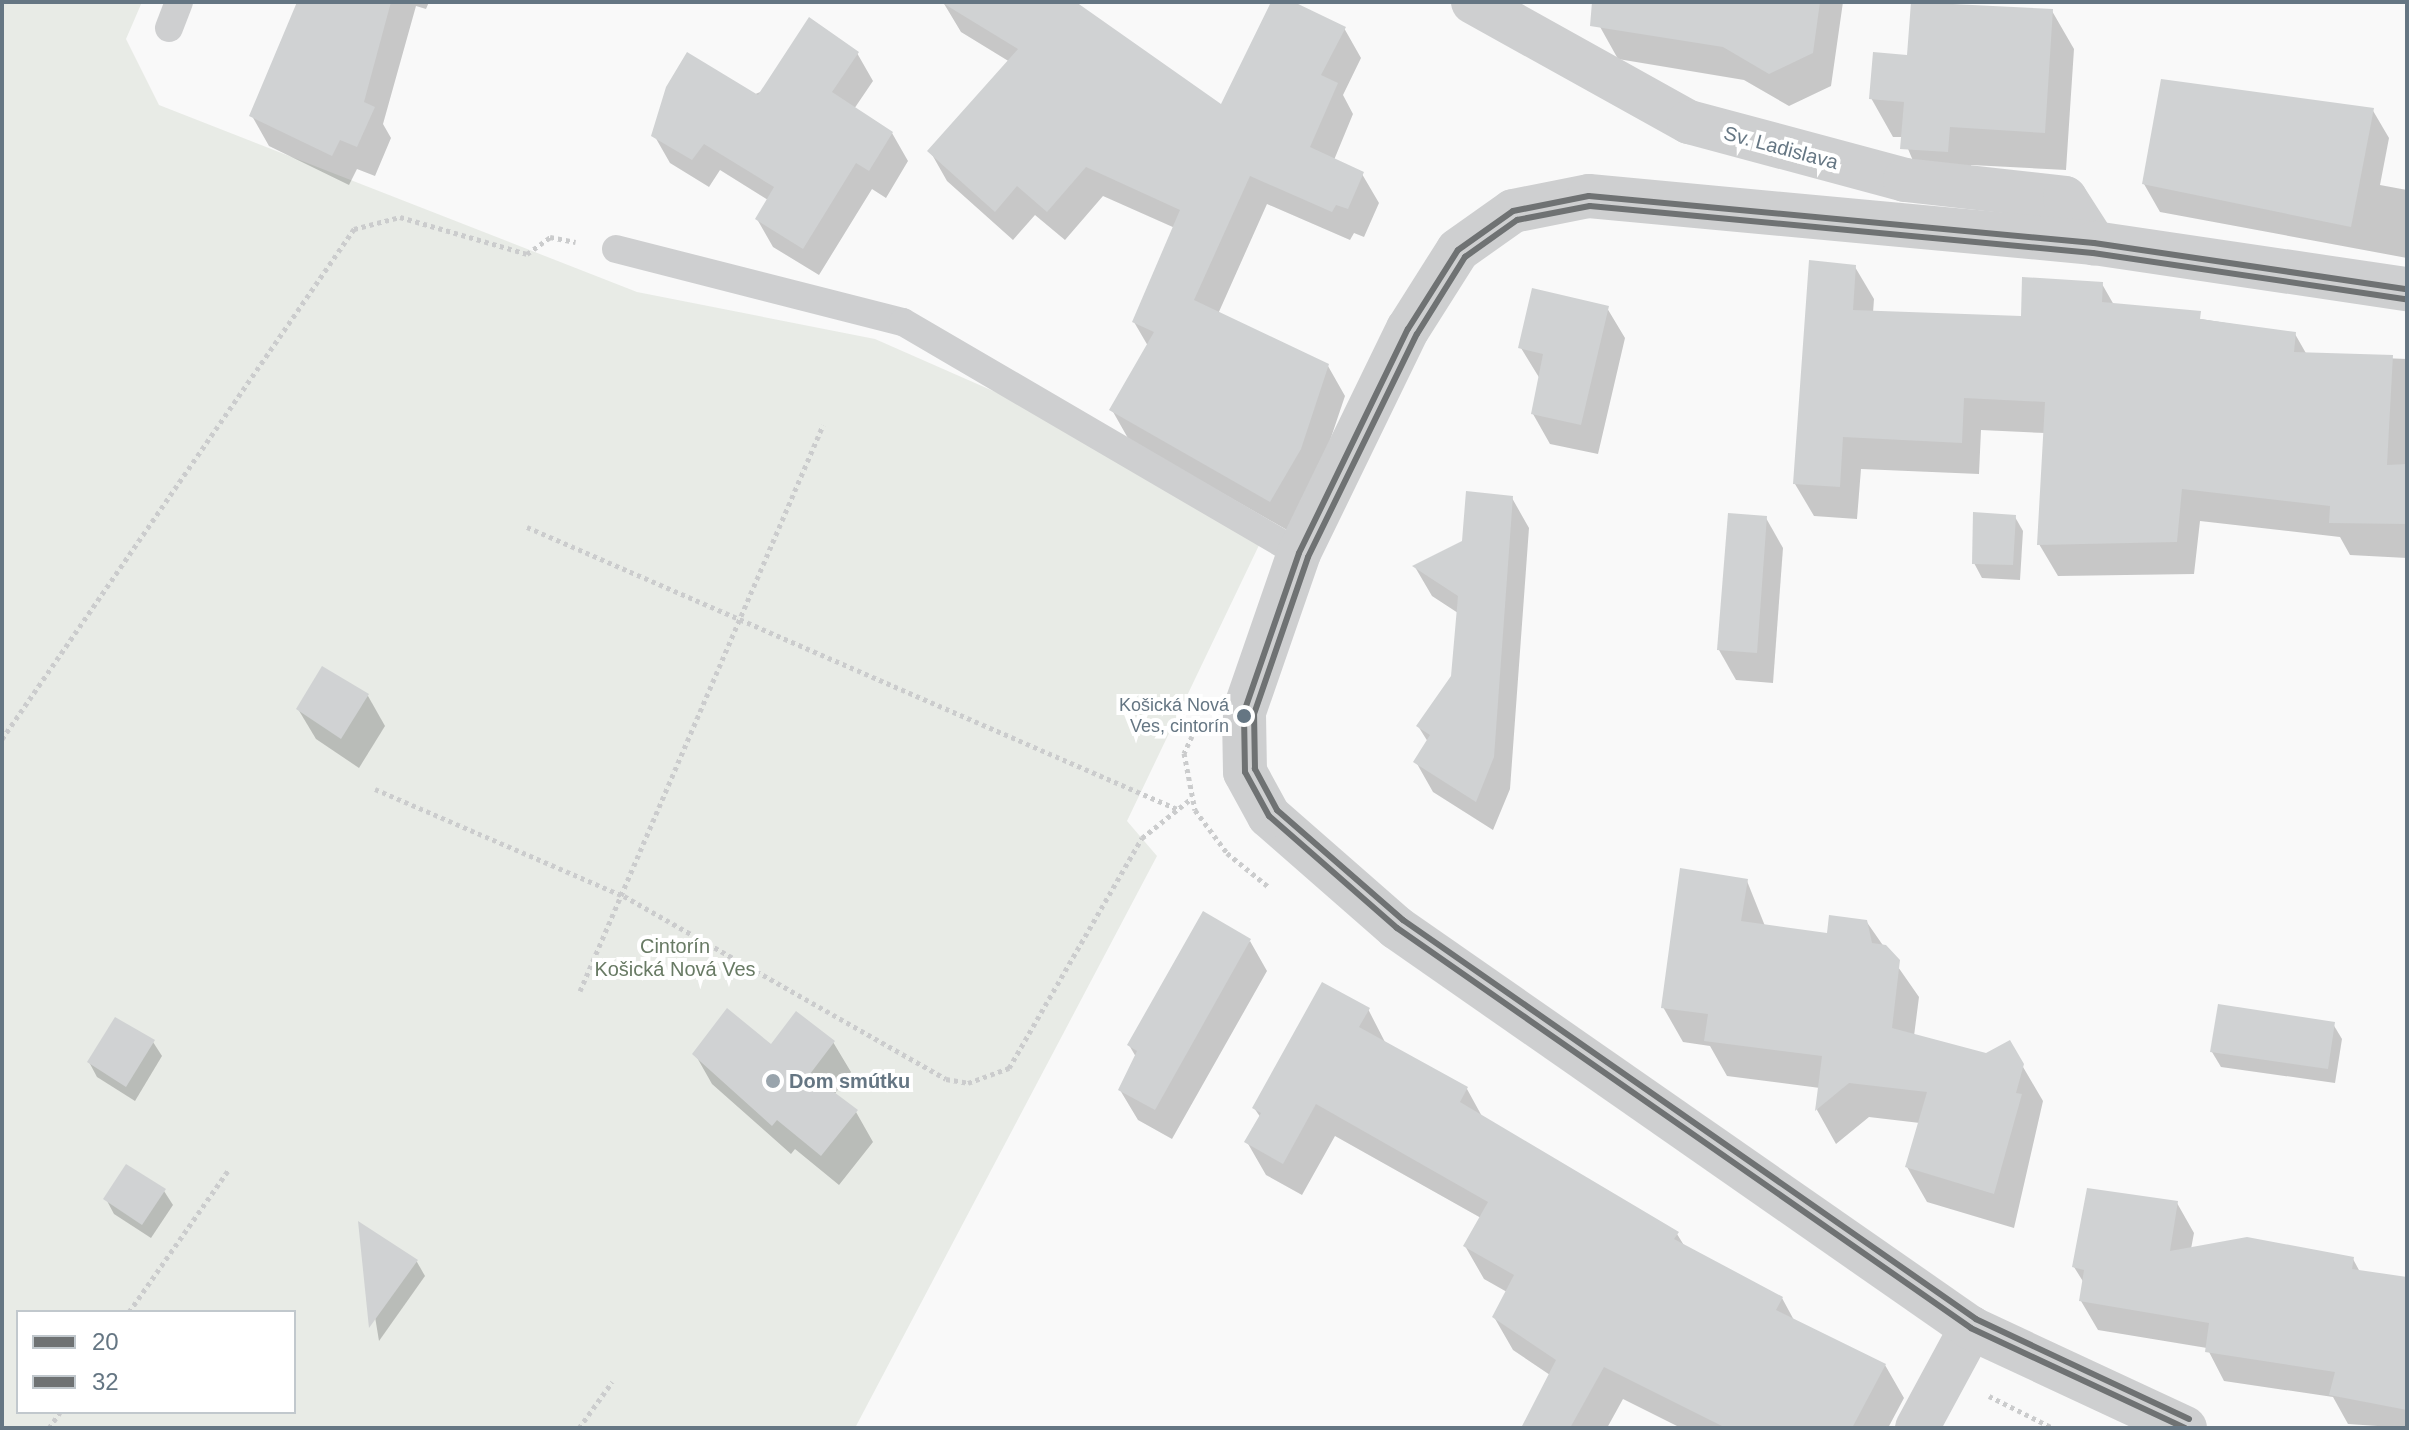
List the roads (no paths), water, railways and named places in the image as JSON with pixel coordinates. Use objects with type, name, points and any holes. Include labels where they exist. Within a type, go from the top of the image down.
[{"type":"street","name":"Sv. Ladislava","points":[[1473,2],[1689,122],[1905,180],[2065,198],[2094,243]]},
{"type":"street","points":[[2185,1428],[1971,1328],[1397,928],[1269,816],[1245,772],[1244,712],[1299,553],[1432,287],[1458,250],[1513,211],[1589,196],[2094,243],[2407,289]]},
{"type":"street","points":[[1917,1428],[1971,1328]]},
{"type":"lane","points":[[169,28],[179,2]]},
{"type":"lane","points":[[616,249],[903,322],[1299,553]]},
{"type":"place","name":"Košická Nová Ves, cintorín","points":[[1244,716]]},
{"type":"place","name":"Dom smútku","points":[[773,1081]]},
{"type":"park label","name":"Cintorín Košická Nová Ves","points":[[675,958]]}]
